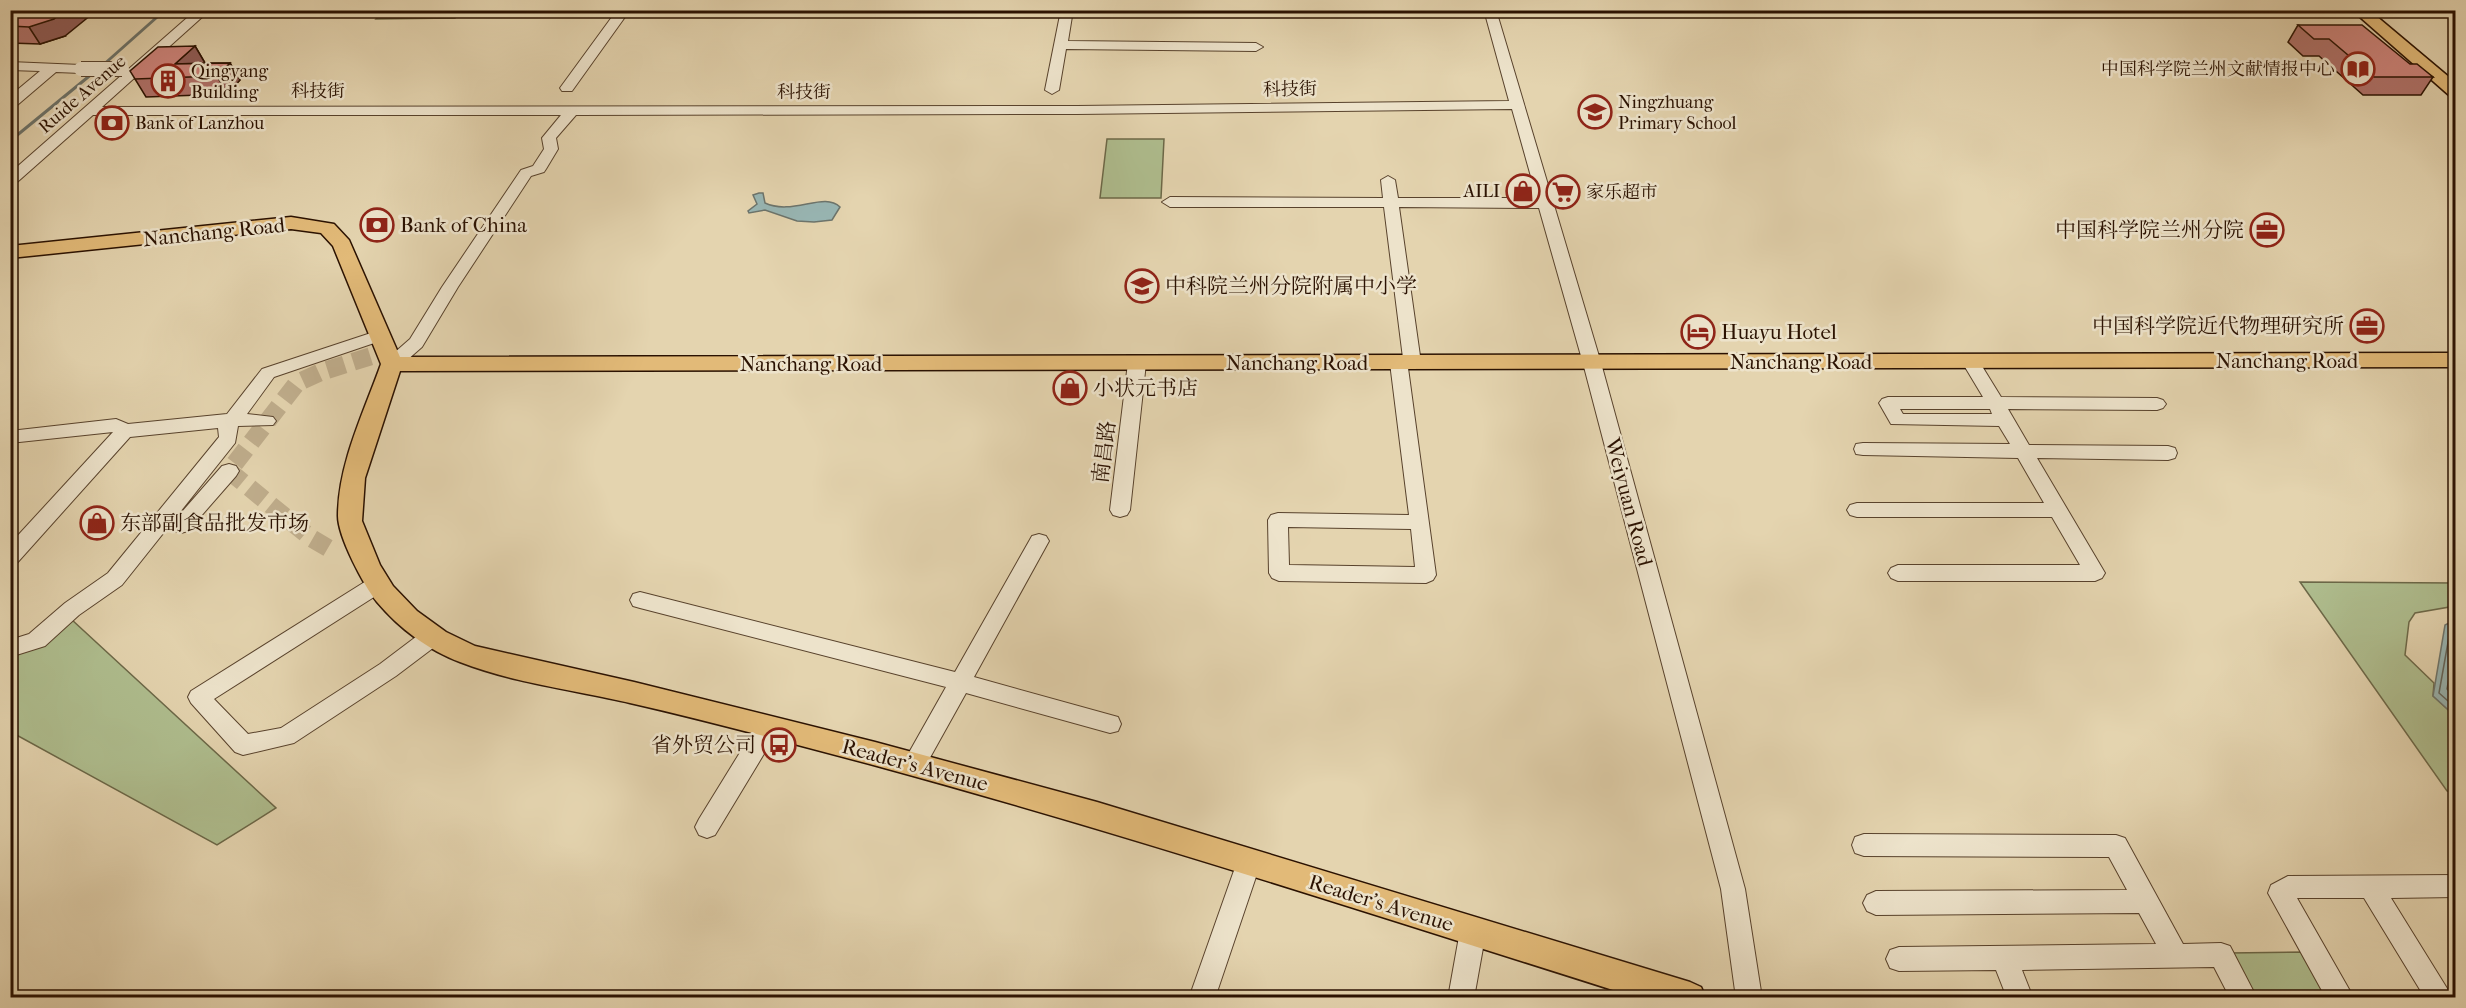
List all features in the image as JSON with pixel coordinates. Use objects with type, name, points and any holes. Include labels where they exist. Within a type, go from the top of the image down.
[{"type":"main road","points":[[2359,10],[2456,92]]},
{"type":"main road","points":[[2371,10],[2456,74]]},
{"type":"main road","name":"Nanchang Road","points":[[10,252],[291,223],[327,228],[342,244],[392,364],[2456,360]]},
{"type":"main road","name":"Reader's Avenue","points":[[392,364],[362,446],[353,478],[350,520],[368,567],[378,584],[408,618],[433,636],[467,654],[768,727],[1097,815],[1690,998]]},
{"type":"street","name":"Ruide Avenue","points":[[10,181],[204,10]]},
{"type":"street","points":[[567,88],[624,10]]},
{"type":"street","points":[[1052,90],[1067,10]]},
{"type":"street","name":"Weiyuan Road","points":[[1490,10],[1592,363],[1733,889],[1749,998]]},
{"type":"street","points":[[1060,45],[1256,47]]},
{"type":"street","points":[[10,66],[138,70]]},
{"type":"street","points":[[10,104],[51,69]]},
{"type":"street","name":"科技街","points":[[91,111],[1100,109],[1517,105]]},
{"type":"street","points":[[392,364],[416,343],[450,286],[526,173],[539,169],[551,149],[549,138],[572,111]]},
{"type":"street","points":[[1388,180],[1426,575],[1279,573],[1278,520],[1420,522]]},
{"type":"street","points":[[1170,202],[1545,203]]},
{"type":"street","points":[[10,649],[37,640],[72,609],[115,579],[228,438],[226,429],[268,373],[380,334]]},
{"type":"street","points":[[1898,573],[2095,573],[1971,362]]},
{"type":"street","name":"南昌路","points":[[1120,510],[1137,363]]},
{"type":"street","points":[[2006,420],[1897,420],[1888,403],[2157,404]]},
{"type":"street","points":[[10,437],[232,420],[267,422]]},
{"type":"street","points":[[10,558],[120,428]]},
{"type":"street","points":[[1863,449],[2168,453]]},
{"type":"street","points":[[181,526],[229,471]]},
{"type":"street","points":[[1857,510],[2059,510]]},
{"type":"street","points":[[914,765],[1039,541]]},
{"type":"street","points":[[378,584],[199,697],[243,745],[286,736],[388,670],[433,636]]},
{"type":"street","points":[[640,600],[960,682],[1110,724]]},
{"type":"street","points":[[707,827],[768,727]]},
{"type":"street","points":[[1864,845],[2116,846],[2175,956]]},
{"type":"street","points":[[1202,998],[1249,862]]},
{"type":"street","points":[[2370,886],[2440,998]]},
{"type":"street","points":[[2341,998],[2280,893],[2288,887],[2456,886]]},
{"type":"street","points":[[1876,903],[2146,901]]},
{"type":"street","points":[[1461,998],[1473,931]]},
{"type":"street","points":[[1899,959],[2221,955],[2244,998]]},
{"type":"street","points":[[2004,958],[2020,998]]},
{"type":"green space","points":[[384,10],[462,11],[455,18],[376,19]]},
{"type":"green space","points":[[1107,139],[1164,139],[1161,198],[1100,198]]},
{"type":"green space","points":[[2300,582],[2455,583],[2455,606],[2415,613],[2409,622],[2405,655],[2434,683],[2433,696],[2455,716],[2455,795],[2447,791]]},
{"type":"green space","points":[[71,619],[276,808],[217,845],[11,732],[10,647]]},
{"type":"green space","points":[[2304,952],[2331,997],[2253,997],[2229,953]]},
{"type":"water","points":[[763,193],[765,203],[776,206],[797,206],[825,201],[840,207],[832,220],[814,222],[797,221],[765,210],[749,213],[748,211],[757,204],[753,195]]},
{"type":"water","points":[[2455,620],[2455,716],[2433,696],[2445,625]]},
{"type":"building","points":[[10,10],[65,10],[54,19],[29,27],[10,26]]},
{"type":"building","points":[[2298,25],[2362,25],[2410,64],[2417,64],[2433,77],[2374,77],[2329,39],[2314,39]]},
{"type":"building","points":[[195,46],[175,64],[230,63],[217,76],[135,79],[130,71],[158,47]]},
{"type":"waterway","points":[[102,66],[165,10]]},
{"type":"waterway","points":[[10,141],[93,73]]},
{"type":"tunnel","points":[[328,548],[311,538],[229,471],[297,383],[321,372],[387,351]]},
{"type":"place","name":"中国科学院兰州文献情报中心","points":[[2358,69]]},
{"type":"place","name":"Qingyang Building","points":[[168,81]]},
{"type":"place","name":"Ningzhuang Primary School","points":[[1595,112]]},
{"type":"place","name":"Bank of Lanzhou","points":[[112,123]]},
{"type":"place","name":"AILI","points":[[1523,191]]},
{"type":"place","name":"家乐超市","points":[[1563,192]]},
{"type":"place","name":"Bank of China","points":[[377,225]]},
{"type":"place","name":"中国科学院兰州分院","points":[[2267,230]]},
{"type":"place","name":"中科院兰州分院附属中小学","points":[[1142,286]]},
{"type":"place","name":"中国科学院近代物理研究所","points":[[2367,326]]},
{"type":"place","name":"Huayu Hotel","points":[[1698,332]]},
{"type":"place","name":"小状元书店","points":[[1070,388]]},
{"type":"place","name":"东部副食品批发市场","points":[[97,523]]},
{"type":"place","name":"省外贸公司","points":[[779,745]]}]
